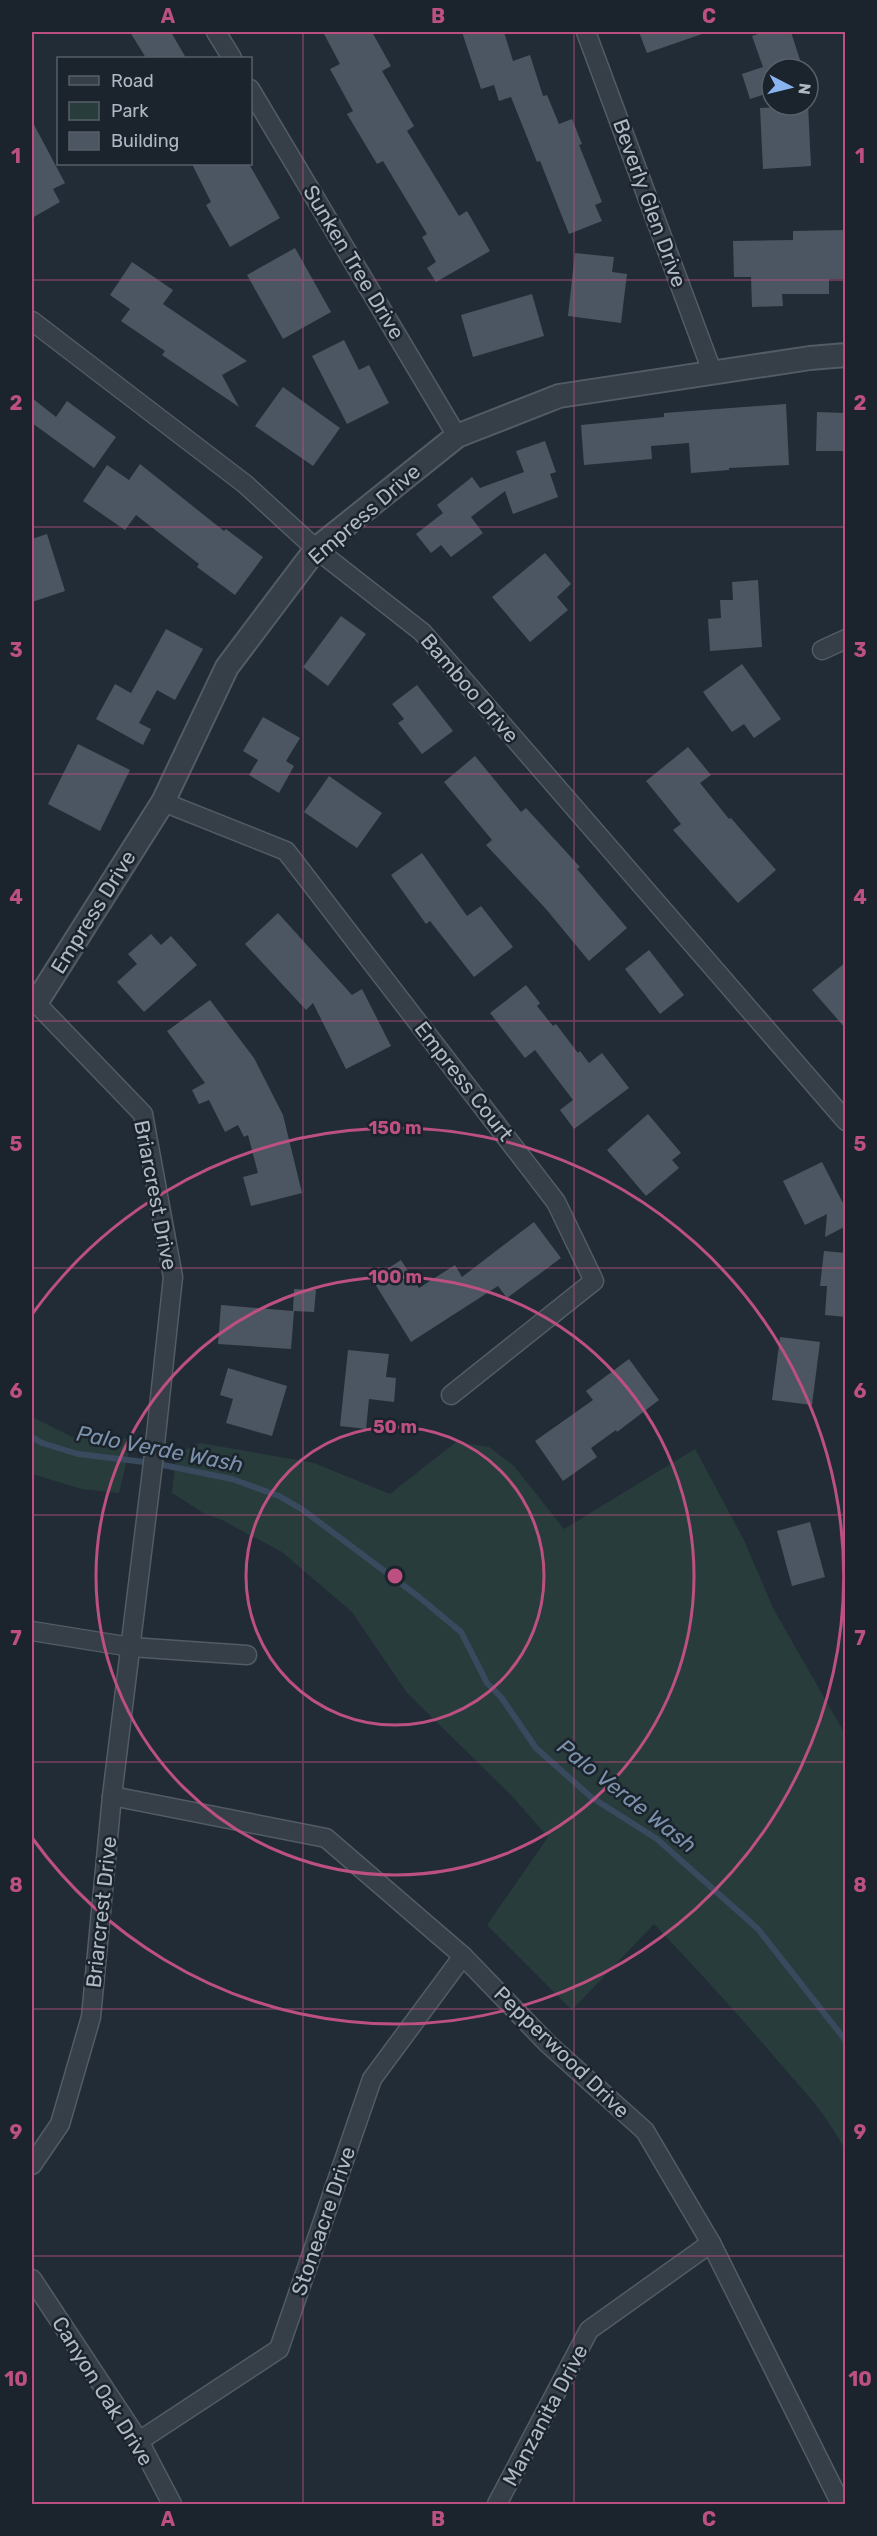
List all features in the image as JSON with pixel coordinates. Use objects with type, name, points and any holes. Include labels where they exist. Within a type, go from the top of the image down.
[{"type":"street","points":[[216,32],[231,57]]},
{"type":"street","name":"Beverly Glen Drive","points":[[586,32],[713,374]]},
{"type":"street","name":"Sunken Tree Drive","points":[[252,92],[457,436]]},
{"type":"street","name":"Bamboo Drive","points":[[32,321],[245,484],[316,549],[422,632],[846,1121]]},
{"type":"street","name":"Empress Drive","points":[[34,1002],[163,802],[227,667],[316,549],[457,436],[559,396],[810,358],[846,355]]},
{"type":"street","points":[[822,650],[846,639]]},
{"type":"street","name":"Empress Court","points":[[163,802],[286,851],[556,1202],[594,1281],[450,1395]]},
{"type":"street","name":"Briarcrest Drive","points":[[32,2165],[60,2124],[91,2017],[112,1796],[172,1277],[143,1114],[34,1002]]},
{"type":"street","points":[[32,1631],[131,1647],[247,1655]]},
{"type":"street","name":"Pepperwood Drive","points":[[112,1796],[326,1838],[463,1956],[548,2044],[645,2131],[711,2243],[841,2505]]},
{"type":"street","name":"Stoneacre Drive","points":[[139,2441],[279,2349],[372,2079],[463,1956]]},
{"type":"street","name":"Manzanita Drive","points":[[497,2505],[589,2330],[711,2243]]},
{"type":"street","name":"Canyon Oak Drive","points":[[32,2279],[139,2441],[172,2505]]},
{"type":"green space","points":[[32,1417],[72,1437],[132,1439],[119,1493],[82,1489],[32,1474]]},
{"type":"green space","points":[[456,1442],[489,1447],[514,1466],[564,1529],[695,1449],[744,1540],[774,1610],[845,1734],[845,2151],[831,2126],[805,2092],[732,2008],[654,1924],[572,2010],[487,1925],[548,1837],[511,1795],[407,1693],[352,1612],[282,1552],[222,1520],[205,1514],[172,1493],[176,1454],[200,1443],[314,1463],[390,1494]]},
{"type":"building","points":[[130,32],[171,32],[185,57],[145,57]]},
{"type":"building","points":[[323,32],[372,32],[391,66],[382,71],[414,126],[407,131],[459,216],[467,211],[490,251],[436,282],[427,268],[436,262],[422,237],[427,234],[383,161],[377,164],[347,114],[353,111],[330,69],[340,64]]},
{"type":"building","points":[[462,32],[504,32],[513,61],[530,55],[543,96],[547,95],[559,124],[572,119],[582,144],[579,145],[602,202],[595,205],[602,221],[569,234],[511,97],[499,101],[494,85],[481,89]]},
{"type":"building","points":[[639,32],[702,32],[702,34],[647,53]]},
{"type":"building","points":[[765,32],[791,32],[799,57],[760,59],[752,36]]},
{"type":"building","points":[[760,68],[760,96],[750,99],[742,74]]},
{"type":"building","points":[[760,117],[809,117],[811,166],[763,169]]},
{"type":"building","points":[[32,121],[65,183],[53,189],[60,202],[32,218]]},
{"type":"building","points":[[192,165],[250,165],[280,218],[230,247],[206,205],[211,202]]},
{"type":"building","points":[[845,230],[846,279],[829,279],[829,294],[782,294],[783,306],[752,307],[751,277],[734,277],[733,241],[793,240],[793,231]]},
{"type":"building","points":[[295,248],[331,312],[283,339],[247,275]]},
{"type":"building","points":[[575,253],[614,257],[612,272],[627,274],[621,323],[568,316]]},
{"type":"building","points":[[132,262],[173,290],[163,304],[247,361],[222,375],[239,407],[162,355],[165,351],[121,321],[130,309],[110,295]]},
{"type":"building","points":[[532,294],[544,336],[473,357],[461,315]]},
{"type":"building","points":[[344,340],[359,370],[369,365],[389,403],[347,424],[312,356]]},
{"type":"building","points":[[283,387],[340,428],[313,466],[255,426]]},
{"type":"building","points":[[32,398],[56,417],[67,401],[116,437],[94,468],[32,423]]},
{"type":"building","points":[[786,404],[789,465],[729,468],[729,470],[691,473],[689,443],[651,446],[652,459],[584,465],[581,425],[664,417],[664,413]]},
{"type":"building","points":[[817,412],[846,413],[846,451],[816,451]]},
{"type":"building","points":[[545,441],[556,472],[550,474],[558,497],[513,514],[505,491],[471,517],[483,533],[451,557],[441,545],[431,553],[416,534],[443,513],[437,505],[472,477],[480,488],[524,472],[516,451]]},
{"type":"building","points":[[140,464],[224,531],[226,529],[263,557],[235,595],[197,567],[199,564],[136,515],[125,530],[83,501],[107,465],[129,480]]},
{"type":"building","points":[[47,534],[65,591],[32,602],[32,539]]},
{"type":"building","points":[[545,553],[571,584],[557,597],[568,610],[530,642],[492,597]]},
{"type":"building","points":[[758,580],[762,647],[710,651],[708,619],[721,618],[720,600],[733,600],[732,582]]},
{"type":"building","points":[[341,616],[366,634],[328,686],[303,667]]},
{"type":"building","points":[[166,629],[203,649],[175,700],[157,690],[139,723],[151,729],[143,745],[96,719],[115,684],[131,693]]},
{"type":"building","points":[[742,664],[781,719],[754,738],[744,724],[732,732],[703,692]]},
{"type":"building","points":[[417,685],[453,731],[422,754],[398,723],[404,719],[392,704]]},
{"type":"building","points":[[263,717],[300,738],[286,761],[294,766],[279,793],[249,775],[258,760],[243,751]]},
{"type":"building","points":[[78,744],[130,770],[100,831],[48,804]]},
{"type":"building","points":[[688,747],[711,775],[700,783],[729,819],[731,818],[776,870],[738,903],[673,830],[681,824],[646,781]]},
{"type":"building","points":[[475,756],[521,812],[526,808],[580,867],[577,869],[627,928],[589,961],[546,909],[486,845],[492,840],[444,782]]},
{"type":"building","points":[[329,776],[382,813],[357,848],[304,812]]},
{"type":"building","points":[[422,853],[467,916],[481,906],[513,947],[474,977],[430,921],[426,924],[391,875]]},
{"type":"building","points":[[278,913],[352,995],[362,989],[391,1046],[346,1069],[313,1003],[306,1010],[245,944]]},
{"type":"building","points":[[151,934],[161,945],[171,936],[197,965],[144,1012],[117,982],[137,964],[128,954]]},
{"type":"building","points":[[649,950],[684,995],[660,1014],[625,969]]},
{"type":"building","points":[[846,962],[846,1029],[812,990]]},
{"type":"building","points":[[526,985],[540,1003],[537,1006],[553,1026],[556,1024],[578,1053],[580,1051],[589,1063],[602,1053],[629,1088],[574,1129],[560,1110],[573,1100],[535,1050],[525,1058],[490,1013]]},
{"type":"building","points":[[210,1000],[254,1058],[283,1115],[302,1193],[251,1206],[243,1177],[258,1173],[248,1135],[244,1137],[238,1125],[225,1132],[209,1100],[199,1104],[192,1090],[205,1083],[167,1031]]},
{"type":"building","points":[[648,1114],[681,1153],[672,1160],[679,1168],[646,1196],[607,1150]]},
{"type":"building","points":[[822,1162],[846,1209],[846,1226],[825,1237],[827,1214],[805,1225],[783,1181]]},
{"type":"building","points":[[534,1222],[561,1258],[507,1298],[498,1286],[411,1342],[372,1279],[401,1260],[419,1288],[455,1265],[462,1277]]},
{"type":"building","points":[[824,1251],[846,1253],[846,1317],[825,1315],[827,1286],[820,1286]]},
{"type":"building","points":[[294,1289],[316,1290],[314,1312],[294,1311],[291,1349],[218,1344],[221,1305],[293,1311]]},
{"type":"building","points":[[780,1337],[820,1342],[812,1405],[772,1400]]},
{"type":"building","points":[[348,1350],[389,1354],[386,1377],[396,1378],[394,1402],[369,1399],[366,1429],[340,1426]]},
{"type":"building","points":[[629,1359],[659,1400],[617,1432],[616,1430],[591,1448],[597,1457],[563,1481],[535,1441],[593,1400],[586,1391]]},
{"type":"building","points":[[228,1368],[287,1386],[272,1436],[226,1423],[233,1399],[220,1395]]},
{"type":"building","points":[[810,1522],[825,1577],[792,1586],[777,1531]]},
{"type":"waterway","name":"Palo Verde Wash","points":[[32,1437],[42,1443],[78,1454],[153,1463],[232,1479],[279,1496],[303,1510],[419,1597],[461,1632],[487,1683],[501,1697],[536,1748],[591,1797],[657,1839],[758,1929],[846,2041]]}]
